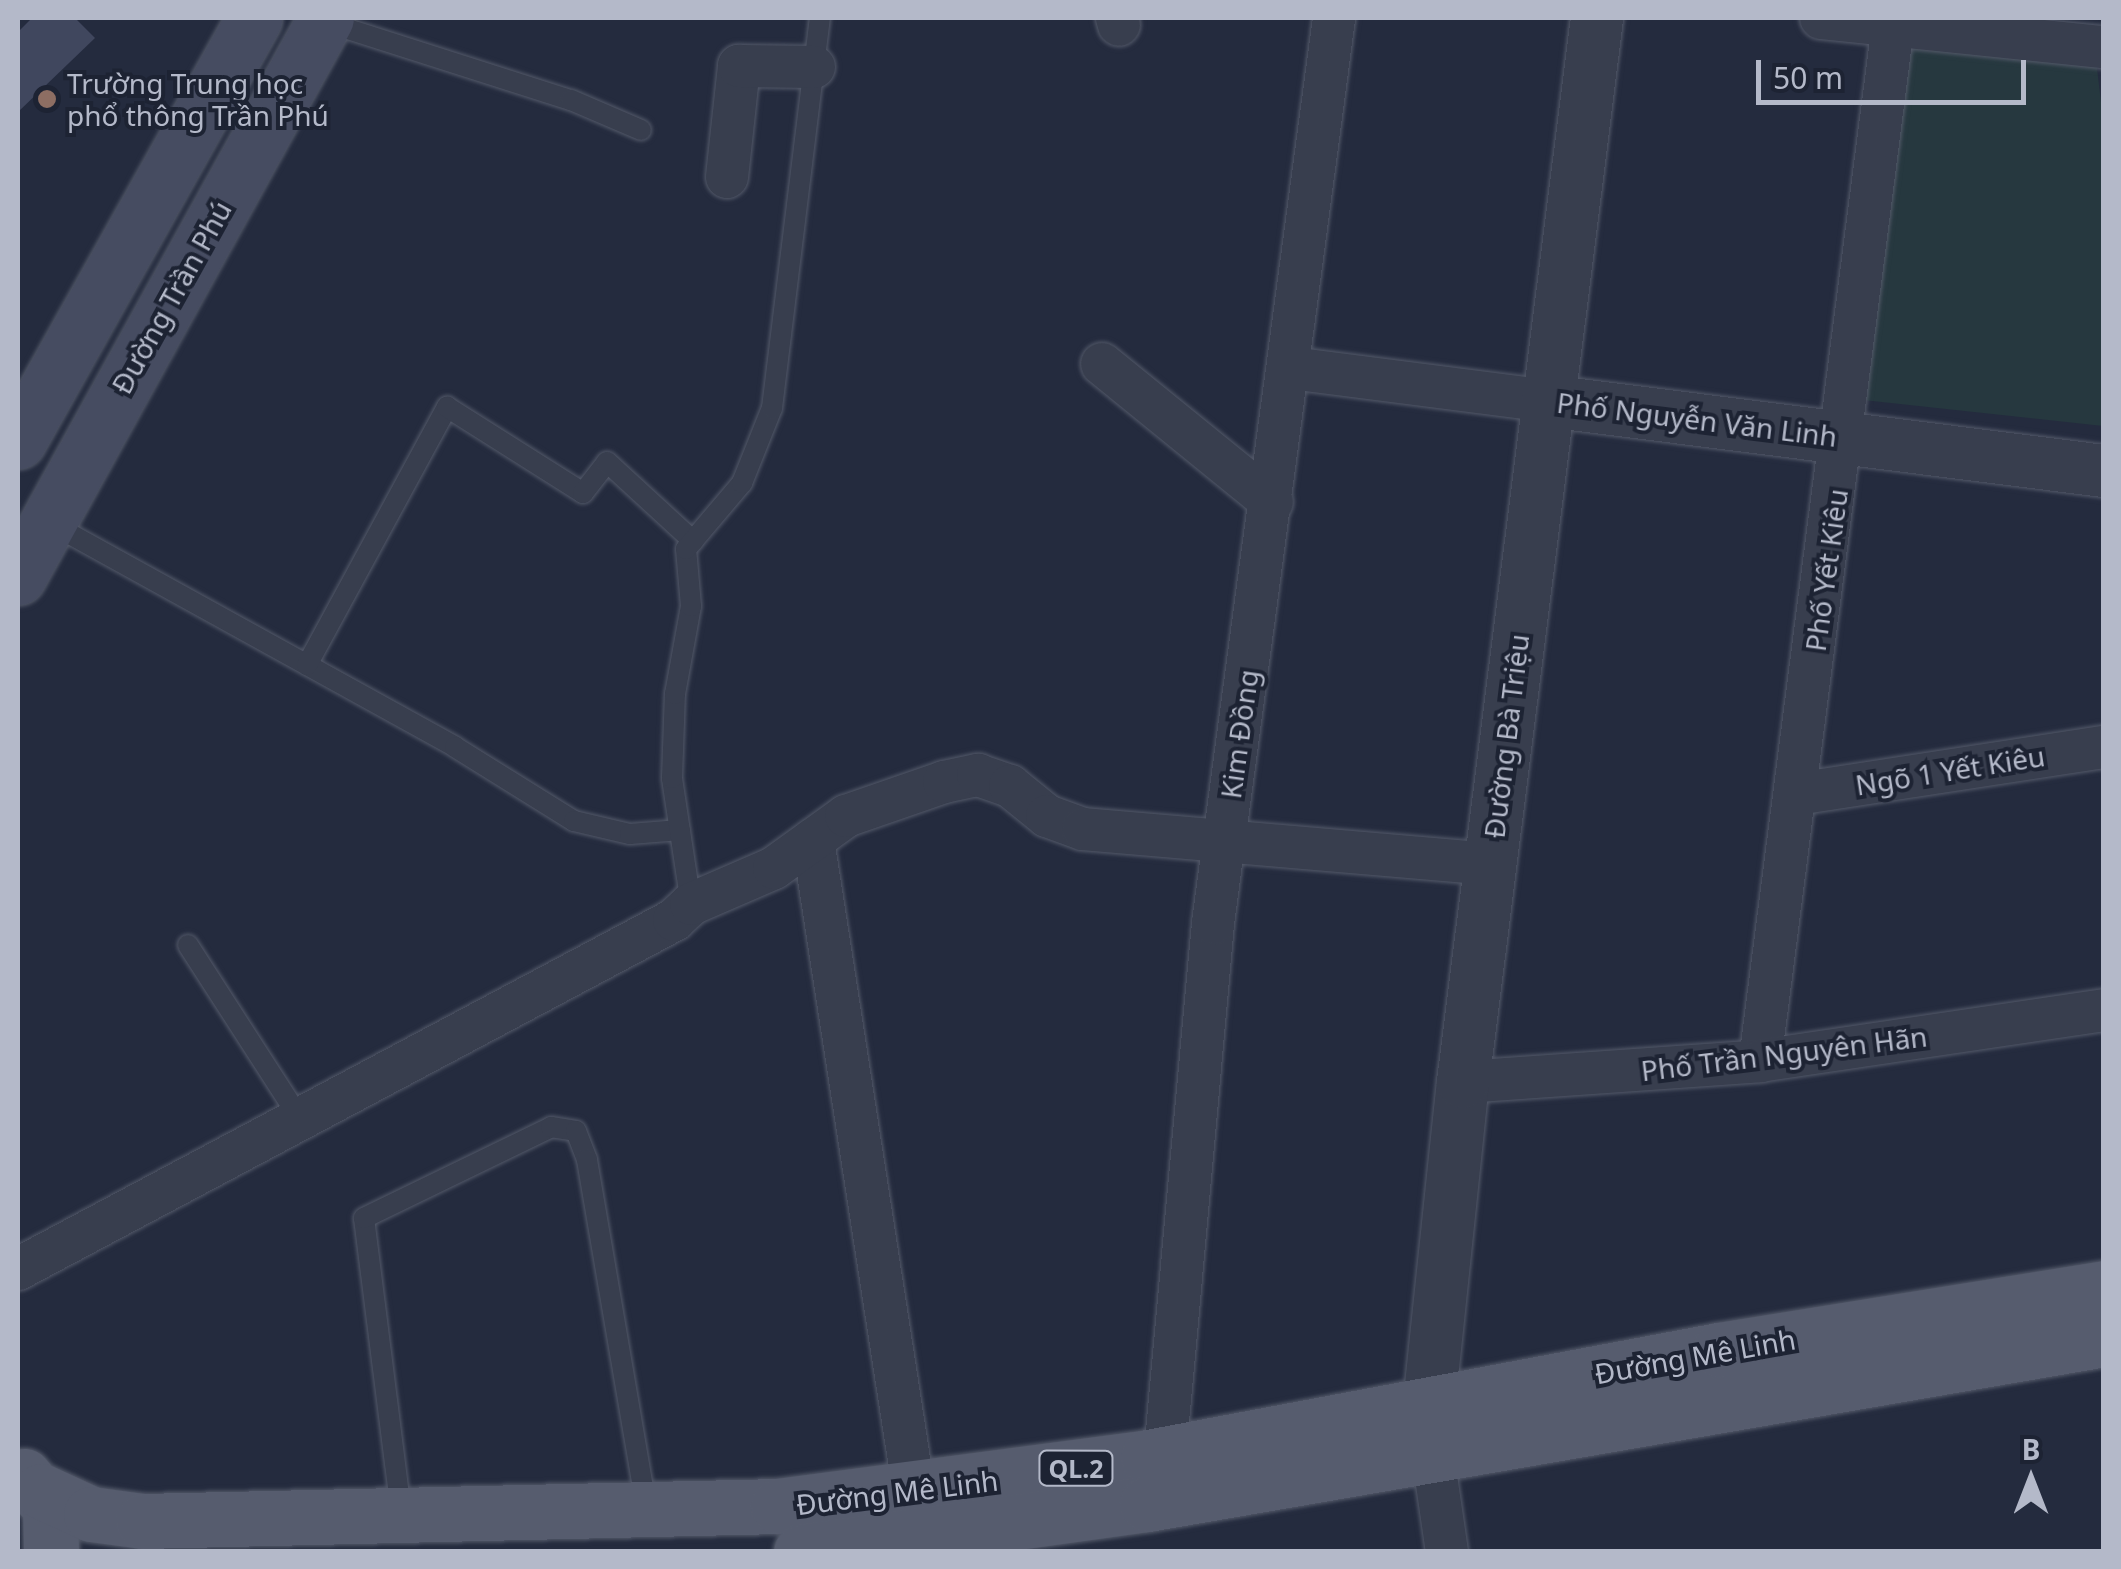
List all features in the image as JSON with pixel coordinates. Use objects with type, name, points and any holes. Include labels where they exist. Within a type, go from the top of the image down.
[{"type":"main road","points":[[18,441],[254,18]]},
{"type":"main road","name":"Đường Trần Phú","points":[[18,578],[325,20]]},
{"type":"main road","name":"Đường Mê Linh","points":[[25,1474],[91,1514],[130,1520],[647,1513],[818,1539],[939,1538],[2104,1288]]},
{"type":"main road","name":"Đường Mê Linh","points":[[818,1539],[914,1492],[1165,1454],[1431,1430],[2104,1339]]},
{"type":"main road","name":"QL.2","points":[[25,1474],[52,1516],[50,1552]]},
{"type":"street","name":"Kim Đồng","points":[[1165,1454],[1178,1258],[1224,840],[1291,368],[1334,18]]},
{"type":"street","name":"Đường Bà Triệu","points":[[1431,1430],[1463,1082],[1597,18]]},
{"type":"street","points":[[1820,18],[2104,48]]},
{"type":"street","name":"Phố Yết Kiêu","points":[[1760,1061],[1843,438],[1893,23]]},
{"type":"street","points":[[727,177],[739,66],[814,67]]},
{"type":"street","points":[[1102,364],[1272,502]]},
{"type":"street","name":"Phố Nguyễn Văn Linh","points":[[1291,368],[2104,471]]},
{"type":"street","name":"Ngõ 1 Yết Kiêu","points":[[1796,794],[2104,747]]},
{"type":"street","points":[[18,1270],[674,920],[692,904],[774,868],[846,816],[978,775],[1010,786],[1047,816],[1082,829],[1490,864]]},
{"type":"street","points":[[813,840],[914,1492]]},
{"type":"street","name":"Phố Trần Nguyên Hãn","points":[[1463,1082],[1760,1061],[2104,1010]]},
{"type":"street","points":[[1431,1430],[1447,1552]]},
{"type":"lane","points":[[692,904],[672,778],[675,694],[692,606],[686,549],[742,483],[772,408],[820,18]]},
{"type":"lane","points":[[325,20],[571,100],[641,130]]},
{"type":"lane","points":[[306,665],[447,407],[583,493],[607,462],[693,541]]},
{"type":"lane","points":[[48,522],[574,820],[630,834],[680,830]]},
{"type":"lane","points":[[188,944],[299,1117]]},
{"type":"lane","points":[[402,1518],[364,1218],[551,1127],[576,1131],[587,1160],[647,1513]]},
{"type":"shaded area","points":[[1905,46],[2096,60],[2104,127],[2103,426],[1863,400]]},
{"type":"building","points":[[32,18],[75,18],[95,38],[18,112],[18,32]]},
{"type":"place","name":"Trường Trung học phổ thông Trần Phú","points":[[47,99]]}]
